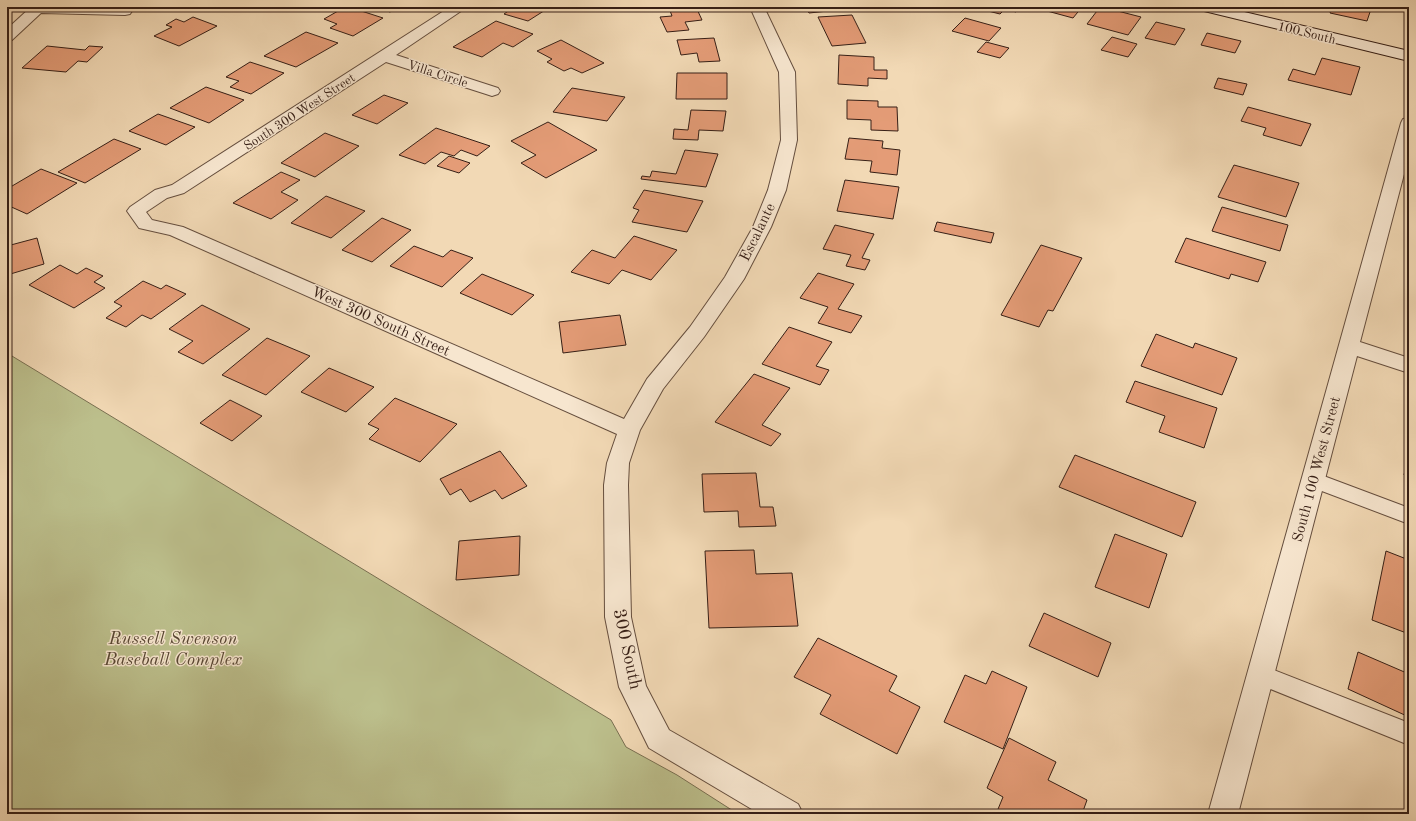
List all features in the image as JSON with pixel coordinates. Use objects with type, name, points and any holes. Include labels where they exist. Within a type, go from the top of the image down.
[{"type":"street","name":"South 300 West Street","points":[[136,211],[161,194],[178,189],[460,7]]},
{"type":"street","name":"Escalante","points":[[629,430],[655,384],[697,332],[734,279],[762,227],[777,190],[789,140],[787,72],[757,7]]},
{"type":"street","name":"100 South","points":[[1205,7],[1409,56]]},
{"type":"street","points":[[7,37],[39,8],[125,11]]},
{"type":"street","name":"Villa Circle","points":[[384,56],[492,91]]},
{"type":"street","name":"South 100 West Street","points":[[1223,814],[1409,123]]},
{"type":"street","name":"West 300 South Street","points":[[136,211],[146,224],[176,231],[629,430]]},
{"type":"street","points":[[1349,346],[1409,366]]},
{"type":"street","name":"300 South","points":[[629,430],[618,463],[616,485],[618,617],[633,686],[659,739],[788,814]]},
{"type":"lane","points":[[1313,480],[1409,516]]},
{"type":"lane","points":[[1261,675],[1409,734]]},
{"type":"green space","name":"Russell Swenson Baseball Complex","points":[[7,353],[611,720],[626,747],[677,775],[738,814],[7,814]]},
{"type":"building","points":[[345,7],[383,18],[353,36],[330,28],[337,24],[324,19]]},
{"type":"building","points":[[375,7],[398,7],[390,12]]},
{"type":"building","points":[[514,7],[550,7],[528,21],[504,14]]},
{"type":"building","points":[[696,7],[702,20],[685,22],[689,30],[667,32],[660,17],[672,16],[669,8]]},
{"type":"building","points":[[805,7],[845,7],[847,9],[809,13]]},
{"type":"building","points":[[982,7],[1021,7],[1016,12],[1005,9],[1000,14],[980,9]]},
{"type":"building","points":[[1082,7],[1073,18],[1036,8]]},
{"type":"building","points":[[1100,7],[1141,17],[1128,35],[1087,24]]},
{"type":"building","points":[[1326,7],[1360,7],[1371,9],[1367,21],[1330,13],[1332,8]]},
{"type":"building","points":[[852,15],[866,43],[832,46],[818,17]]},
{"type":"building","points":[[193,17],[217,26],[179,46],[154,36],[172,27],[166,25],[176,19],[184,22]]},
{"type":"building","points":[[965,18],[1001,28],[989,41],[952,31]]},
{"type":"building","points":[[496,21],[533,34],[513,47],[503,43],[482,57],[453,47]]},
{"type":"building","points":[[1156,22],[1185,29],[1175,45],[1145,38]]},
{"type":"building","points":[[306,32],[338,43],[296,67],[264,56]]},
{"type":"building","points":[[1207,33],[1241,41],[1235,53],[1201,45]]},
{"type":"building","points":[[1112,37],[1137,44],[1128,57],[1101,50]]},
{"type":"building","points":[[714,38],[720,61],[699,62],[697,53],[681,55],[677,40]]},
{"type":"building","points":[[561,40],[604,63],[582,73],[571,68],[564,71],[547,62],[552,59],[537,51]]},
{"type":"building","points":[[986,42],[1009,48],[1000,58],[977,52]]},
{"type":"building","points":[[47,46],[85,50],[89,46],[103,47],[87,62],[78,61],[66,72],[22,68]]},
{"type":"building","points":[[839,55],[874,57],[874,70],[887,70],[887,79],[868,78],[868,86],[838,84]]},
{"type":"building","points":[[1322,58],[1360,67],[1351,95],[1288,80],[1293,69],[1315,75]]},
{"type":"building","points":[[250,62],[284,73],[251,94],[230,87],[239,81],[226,77]]},
{"type":"building","points":[[677,73],[727,73],[727,99],[676,99]]},
{"type":"building","points":[[1218,78],[1247,84],[1243,95],[1214,88]]},
{"type":"building","points":[[206,87],[244,100],[209,123],[170,108]]},
{"type":"building","points":[[572,88],[625,97],[607,121],[553,112]]},
{"type":"building","points":[[384,95],[408,103],[377,124],[352,115]]},
{"type":"building","points":[[847,100],[878,101],[878,107],[897,107],[898,131],[871,130],[871,120],[847,119]]},
{"type":"building","points":[[1248,107],[1311,124],[1301,146],[1263,135],[1266,128],[1241,121]]},
{"type":"building","points":[[691,110],[726,111],[723,131],[699,130],[698,140],[673,139],[674,129],[688,130]]},
{"type":"building","points":[[158,114],[195,127],[166,145],[129,131]]},
{"type":"building","points":[[548,122],[597,150],[546,178],[521,163],[536,155],[511,141]]},
{"type":"building","points":[[436,128],[490,146],[477,156],[461,150],[454,156],[441,152],[425,164],[399,155]]},
{"type":"building","points":[[325,133],[359,146],[315,177],[281,163]]},
{"type":"building","points":[[849,138],[883,141],[882,148],[900,150],[897,175],[870,172],[872,161],[845,159]]},
{"type":"building","points":[[114,139],[141,149],[85,183],[58,172]]},
{"type":"building","points":[[685,150],[718,154],[706,187],[641,179],[642,176],[650,177],[652,171],[676,174]]},
{"type":"building","points":[[449,156],[470,163],[459,173],[437,166]]},
{"type":"building","points":[[1234,165],[1299,183],[1286,217],[1218,197]]},
{"type":"building","points":[[41,169],[77,183],[27,214],[7,205],[7,189]]},
{"type":"building","points":[[281,172],[300,180],[281,192],[298,200],[271,219],[233,203]]},
{"type":"building","points":[[845,180],[899,187],[893,219],[837,211]]},
{"type":"building","points":[[644,190],[703,201],[687,232],[632,222],[639,210],[633,208]]},
{"type":"building","points":[[326,196],[365,211],[331,238],[291,223]]},
{"type":"building","points":[[1222,207],[1288,225],[1280,251],[1212,231]]},
{"type":"building","points":[[382,218],[411,230],[372,262],[342,250]]},
{"type":"building","points":[[937,222],[994,233],[991,243],[934,231]]},
{"type":"building","points":[[835,225],[874,234],[862,258],[870,260],[865,270],[846,266],[851,255],[823,249]]},
{"type":"building","points":[[634,236],[677,250],[651,280],[622,270],[609,284],[571,272],[592,250],[615,258]]},
{"type":"building","points":[[37,238],[44,264],[7,275],[7,246]]},
{"type":"building","points":[[1186,238],[1266,262],[1258,282],[1231,274],[1229,279],[1175,262]]},
{"type":"building","points":[[1041,245],[1082,258],[1053,311],[1048,310],[1039,327],[1001,315]]},
{"type":"building","points":[[414,246],[443,257],[451,250],[473,258],[442,287],[390,266]]},
{"type":"building","points":[[60,265],[77,274],[86,268],[103,276],[94,282],[105,288],[74,308],[29,285]]},
{"type":"building","points":[[818,273],[854,284],[838,309],[862,316],[851,333],[818,323],[828,307],[800,298]]},
{"type":"building","points":[[482,274],[534,295],[512,315],[460,293]]},
{"type":"building","points":[[143,281],[161,289],[166,285],[186,294],[151,319],[142,315],[126,327],[106,318],[122,306],[114,302]]},
{"type":"building","points":[[202,305],[250,329],[203,364],[178,352],[193,341],[169,329]]},
{"type":"building","points":[[620,315],[626,345],[563,353],[559,322]]},
{"type":"building","points":[[789,327],[832,342],[816,366],[829,370],[820,385],[762,364]]},
{"type":"building","points":[[1156,334],[1193,348],[1195,343],[1237,358],[1222,395],[1141,366]]},
{"type":"building","points":[[267,338],[310,356],[266,395],[222,375]]},
{"type":"building","points":[[329,368],[374,387],[346,412],[301,392]]},
{"type":"building","points":[[754,374],[790,388],[762,425],[781,434],[771,446],[715,422]]},
{"type":"building","points":[[1135,381],[1217,408],[1204,448],[1159,432],[1165,416],[1126,402]]},
{"type":"building","points":[[395,398],[457,424],[420,462],[369,439],[379,429],[368,424]]},
{"type":"building","points":[[230,400],[262,416],[232,441],[200,423]]},
{"type":"building","points":[[500,451],[527,486],[502,499],[495,490],[470,502],[461,489],[450,495],[440,479]]},
{"type":"building","points":[[1409,452],[1409,477],[1404,475]]},
{"type":"building","points":[[1075,455],[1196,502],[1182,537],[1059,487]]},
{"type":"building","points":[[756,473],[760,507],[773,507],[776,526],[739,527],[738,511],[704,512],[702,474]]},
{"type":"building","points":[[1115,534],[1167,554],[1149,608],[1095,587]]},
{"type":"building","points":[[520,536],[519,575],[456,580],[459,541]]},
{"type":"building","points":[[754,550],[756,574],[792,573],[798,626],[709,628],[705,551]]},
{"type":"building","points":[[1386,551],[1409,560],[1409,634],[1372,620]]},
{"type":"building","points":[[1044,613],[1111,643],[1098,677],[1029,646]]},
{"type":"building","points":[[818,638],[897,676],[889,691],[920,707],[897,754],[820,714],[831,695],[794,677]]},
{"type":"building","points":[[1358,652],[1409,674],[1409,717],[1348,689]]},
{"type":"building","points":[[992,671],[1027,687],[1003,749],[944,722],[965,675],[986,684]]},
{"type":"building","points":[[1009,738],[1056,762],[1048,780],[1087,800],[1082,814],[996,814],[1003,797],[987,788]]}]
